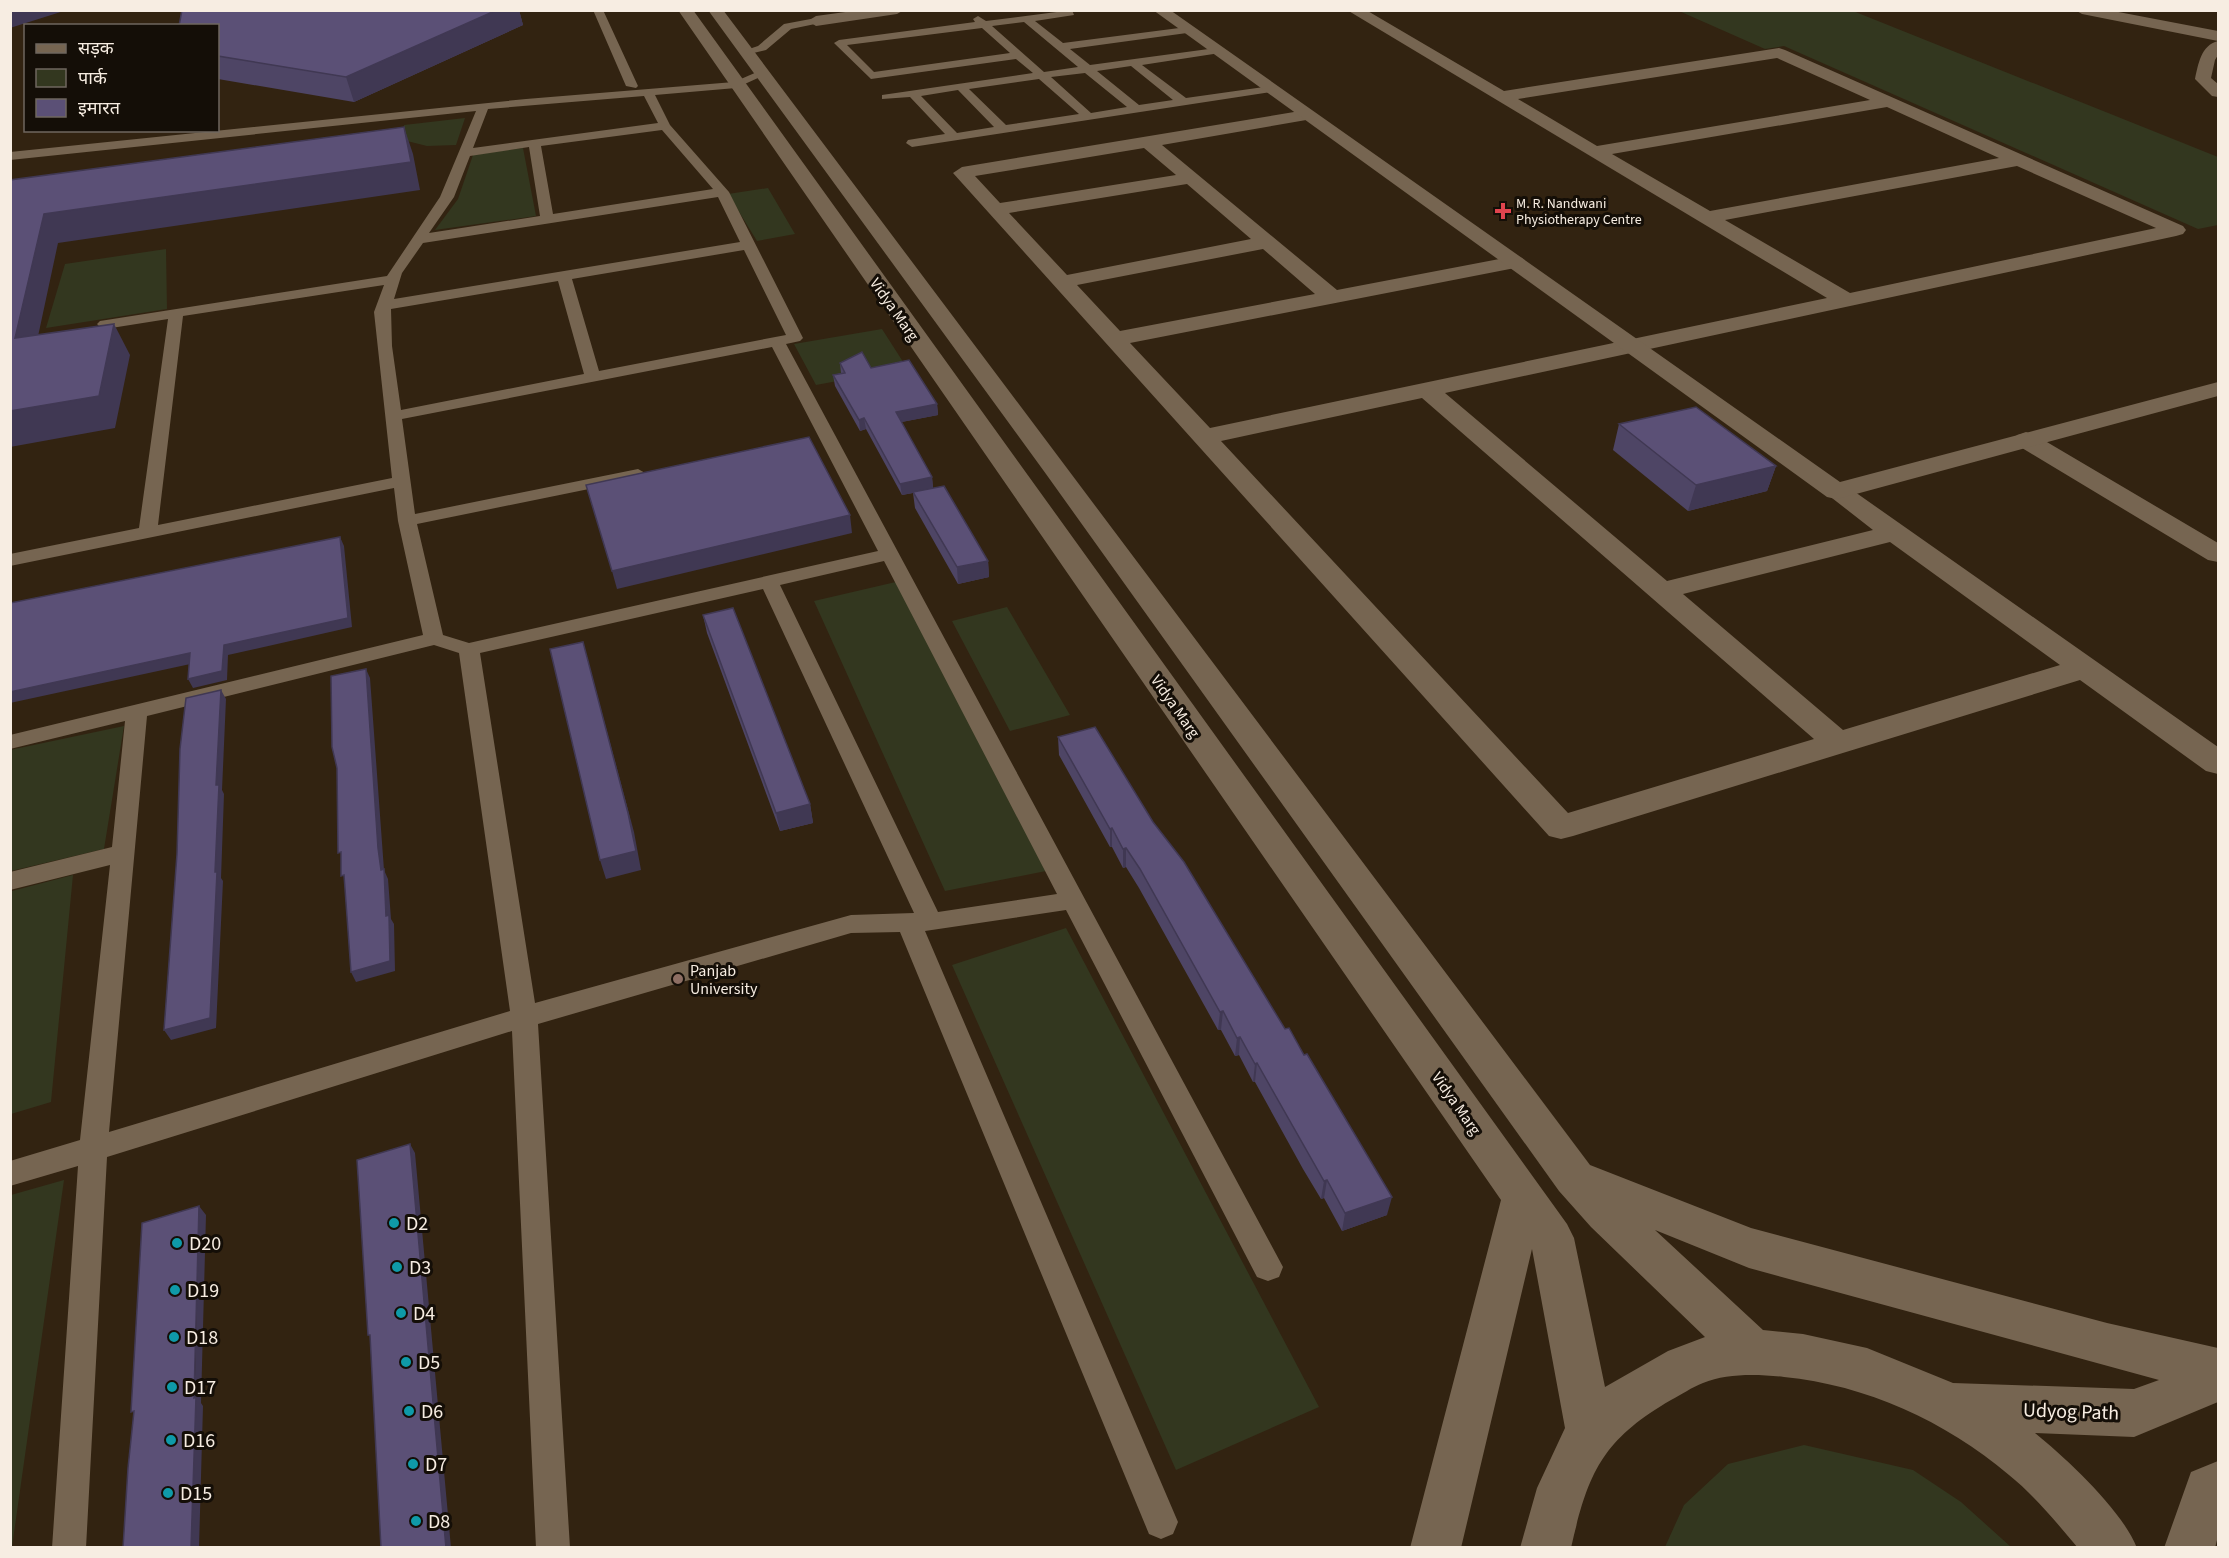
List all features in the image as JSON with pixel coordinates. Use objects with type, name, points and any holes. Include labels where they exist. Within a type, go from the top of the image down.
[{"type":"street","name":"Vidya Marg","points":[[685,10],[731,72],[1552,1238],[1590,1434]]},
{"type":"street","name":"Vidya Marg","points":[[714,10],[731,72],[1069,488],[1574,1178],[1606,1213],[1754,1353]]},
{"type":"street","points":[[816,21],[897,10]]},
{"type":"street","points":[[1160,10],[2218,763]]},
{"type":"street","points":[[1354,10],[1846,300]]},
{"type":"street","points":[[2082,10],[2218,36]]},
{"type":"street","points":[[2218,46],[2207,58],[2203,80],[2218,92]]},
{"type":"street","points":[[1204,436],[2176,230],[1779,53],[1500,97]]},
{"type":"street","points":[[1593,152],[1888,102]]},
{"type":"street","points":[[1306,115],[962,172],[1561,827],[2085,668]]},
{"type":"street","points":[[1146,140],[1332,297]]},
{"type":"street","points":[[1707,218],[2019,160]]},
{"type":"street","points":[[996,209],[1191,178]]},
{"type":"street","points":[[1062,282],[1267,242]]},
{"type":"street","points":[[1115,339],[1515,262]]},
{"type":"street","points":[[1426,389],[1838,743]]},
{"type":"street","points":[[1836,491],[2218,389]]},
{"type":"street","points":[[2026,440],[2218,554]]},
{"type":"street","points":[[1661,591],[1895,533]]},
{"type":"street","points":[[1574,1178],[1749,1248],[2107,1345],[2218,1371]]},
{"type":"street","points":[[1436,1548],[1523,1197]]},
{"type":"street","points":[[1545,1548],[1557,1498],[1569,1468],[1590,1434],[1619,1403],[1695,1362],[1754,1353],[1804,1355],[1831,1360],[1892,1378],[1953,1407],[2014,1448],[2052,1480],[2112,1548]]},
{"type":"street","name":"Udyog Path","points":[[1953,1407],[2134,1413],[2218,1379]]},
{"type":"street","points":[[2189,1548],[2209,1491],[2218,1486]]},
{"type":"lane","points":[[598,10],[632,86]]},
{"type":"lane","points":[[967,10],[1088,116]]},
{"type":"lane","points":[[1019,55],[938,62],[871,76],[839,43],[914,38],[983,24],[1072,14]]},
{"type":"lane","points":[[1027,19],[1136,109]]},
{"type":"lane","points":[[10,156],[526,102],[648,92],[731,72],[788,26],[816,21]]},
{"type":"lane","points":[[1060,47],[1100,37],[1187,30]]},
{"type":"lane","points":[[886,97],[1216,51]]},
{"type":"lane","points":[[1132,62],[1183,102]]},
{"type":"lane","points":[[526,102],[731,72]]},
{"type":"lane","points":[[960,86],[1003,129]]},
{"type":"lane","points":[[912,143],[1271,89]]},
{"type":"lane","points":[[393,416],[795,338],[722,192],[665,126],[648,92]]},
{"type":"lane","points":[[912,93],[954,137]]},
{"type":"lane","points":[[434,639],[407,521],[384,346],[382,312],[394,279],[447,197],[483,107]]},
{"type":"lane","points":[[465,153],[665,126]]},
{"type":"lane","points":[[534,143],[548,220]]},
{"type":"lane","points":[[419,239],[722,192]]},
{"type":"lane","points":[[385,305],[750,245]]},
{"type":"lane","points":[[564,276],[593,379]]},
{"type":"lane","points":[[105,324],[394,279]]},
{"type":"lane","points":[[148,532],[176,313]]},
{"type":"lane","points":[[777,342],[829,435],[1268,1267]]},
{"type":"lane","points":[[805,440],[829,435]]},
{"type":"lane","points":[[407,521],[653,471]]},
{"type":"lane","points":[[10,560],[402,481]]},
{"type":"lane","points":[[10,742],[434,639],[469,649],[891,554]]},
{"type":"lane","points":[[769,581],[920,922],[1161,1522]]},
{"type":"lane","points":[[469,649],[524,1017],[553,1548]]},
{"type":"lane","points":[[69,1548],[93,1149],[136,713]]},
{"type":"lane","points":[[10,881],[123,853]]},
{"type":"lane","points":[[10,1174],[524,1017],[851,924],[920,922],[1074,900]]},
{"type":"green space","points":[[1679,11],[1853,11],[2218,157],[2218,225],[2198,229],[1784,46],[1765,49]]},
{"type":"green space","points":[[465,118],[456,145],[427,146],[403,140],[404,125]]},
{"type":"green space","points":[[523,148],[536,216],[435,230],[458,199],[473,155]]},
{"type":"green space","points":[[768,188],[795,234],[757,241],[728,194]]},
{"type":"green space","points":[[166,249],[167,309],[46,328],[65,264]]},
{"type":"green space","points":[[882,329],[907,368],[816,385],[794,344]]},
{"type":"green space","points":[[900,581],[1046,871],[945,891],[814,601]]},
{"type":"green space","points":[[1007,607],[1070,715],[1010,731],[952,621]]},
{"type":"green space","points":[[124,726],[104,849],[11,871],[10,750]]},
{"type":"green space","points":[[73,875],[51,1102],[11,1114],[12,891]]},
{"type":"green space","points":[[1066,928],[1319,1407],[1176,1470],[952,965]]},
{"type":"green space","points":[[64,1180],[12,1547],[11,1547],[11,1195]]},
{"type":"green space","points":[[1804,1445],[1913,1470],[1961,1502],[2011,1547],[1665,1547],[1684,1505],[1728,1464]]},
{"type":"building","points":[[182,10],[497,10],[346,77],[219,56],[219,24],[179,24]]},
{"type":"building","points":[[404,127],[411,162],[44,214],[15,338],[114,324],[99,396],[10,411],[10,180]]},
{"type":"building","points":[[862,352],[871,368],[909,360],[937,404],[896,412],[932,477],[900,484],[864,418],[859,420],[833,375],[845,373],[840,363]]},
{"type":"building","points":[[1696,407],[1776,466],[1696,485],[1619,424]]},
{"type":"building","points":[[809,437],[850,515],[612,571],[586,485]]},
{"type":"building","points":[[944,486],[988,561],[957,567],[913,492]]},
{"type":"building","points":[[340,537],[348,618],[224,645],[222,671],[188,679],[190,653],[10,692],[10,603]]},
{"type":"building","points":[[733,608],[810,804],[776,813],[703,615]]},
{"type":"building","points":[[583,642],[636,851],[600,860],[550,649]]},
{"type":"building","points":[[366,669],[378,848],[381,870],[384,869],[386,916],[389,915],[390,961],[351,972],[344,875],[341,876],[341,852],[338,853],[337,768],[332,747],[331,676]]},
{"type":"building","points":[[221,690],[216,785],[219,785],[215,872],[217,872],[210,1018],[164,1030],[177,854],[180,749],[186,698]]},
{"type":"building","points":[[1095,727],[1153,822],[1184,862],[1285,1029],[1289,1028],[1304,1055],[1307,1054],[1392,1197],[1345,1213],[1327,1180],[1324,1181],[1257,1063],[1255,1064],[1240,1037],[1237,1038],[1223,1011],[1220,1012],[1140,869],[1126,848],[1123,849],[1112,828],[1110,829],[1058,737]]},
{"type":"building","points":[[410,1144],[446,1548],[381,1548],[370,1335],[368,1335],[357,1160]]},
{"type":"building","points":[[199,1206],[191,1548],[123,1548],[134,1411],[131,1412],[142,1223]]},
{"type":"place","name":"M. R. Nandwani Physiotherapy Centre","points":[[1503,211]]},
{"type":"place","name":"Panjab University","points":[[678,979]]},
{"type":"place","name":"D2","points":[[394,1223]]},
{"type":"place","name":"D20","points":[[177,1243]]},
{"type":"place","name":"D3","points":[[397,1267]]},
{"type":"place","name":"D19","points":[[175,1290]]},
{"type":"place","name":"D4","points":[[401,1313]]},
{"type":"place","name":"D18","points":[[174,1337]]},
{"type":"place","name":"D5","points":[[406,1362]]},
{"type":"place","name":"D17","points":[[172,1387]]},
{"type":"place","name":"D6","points":[[409,1411]]},
{"type":"place","name":"D16","points":[[171,1440]]},
{"type":"place","name":"D7","points":[[413,1464]]},
{"type":"place","name":"D15","points":[[168,1493]]},
{"type":"place","name":"D8","points":[[416,1521]]}]
